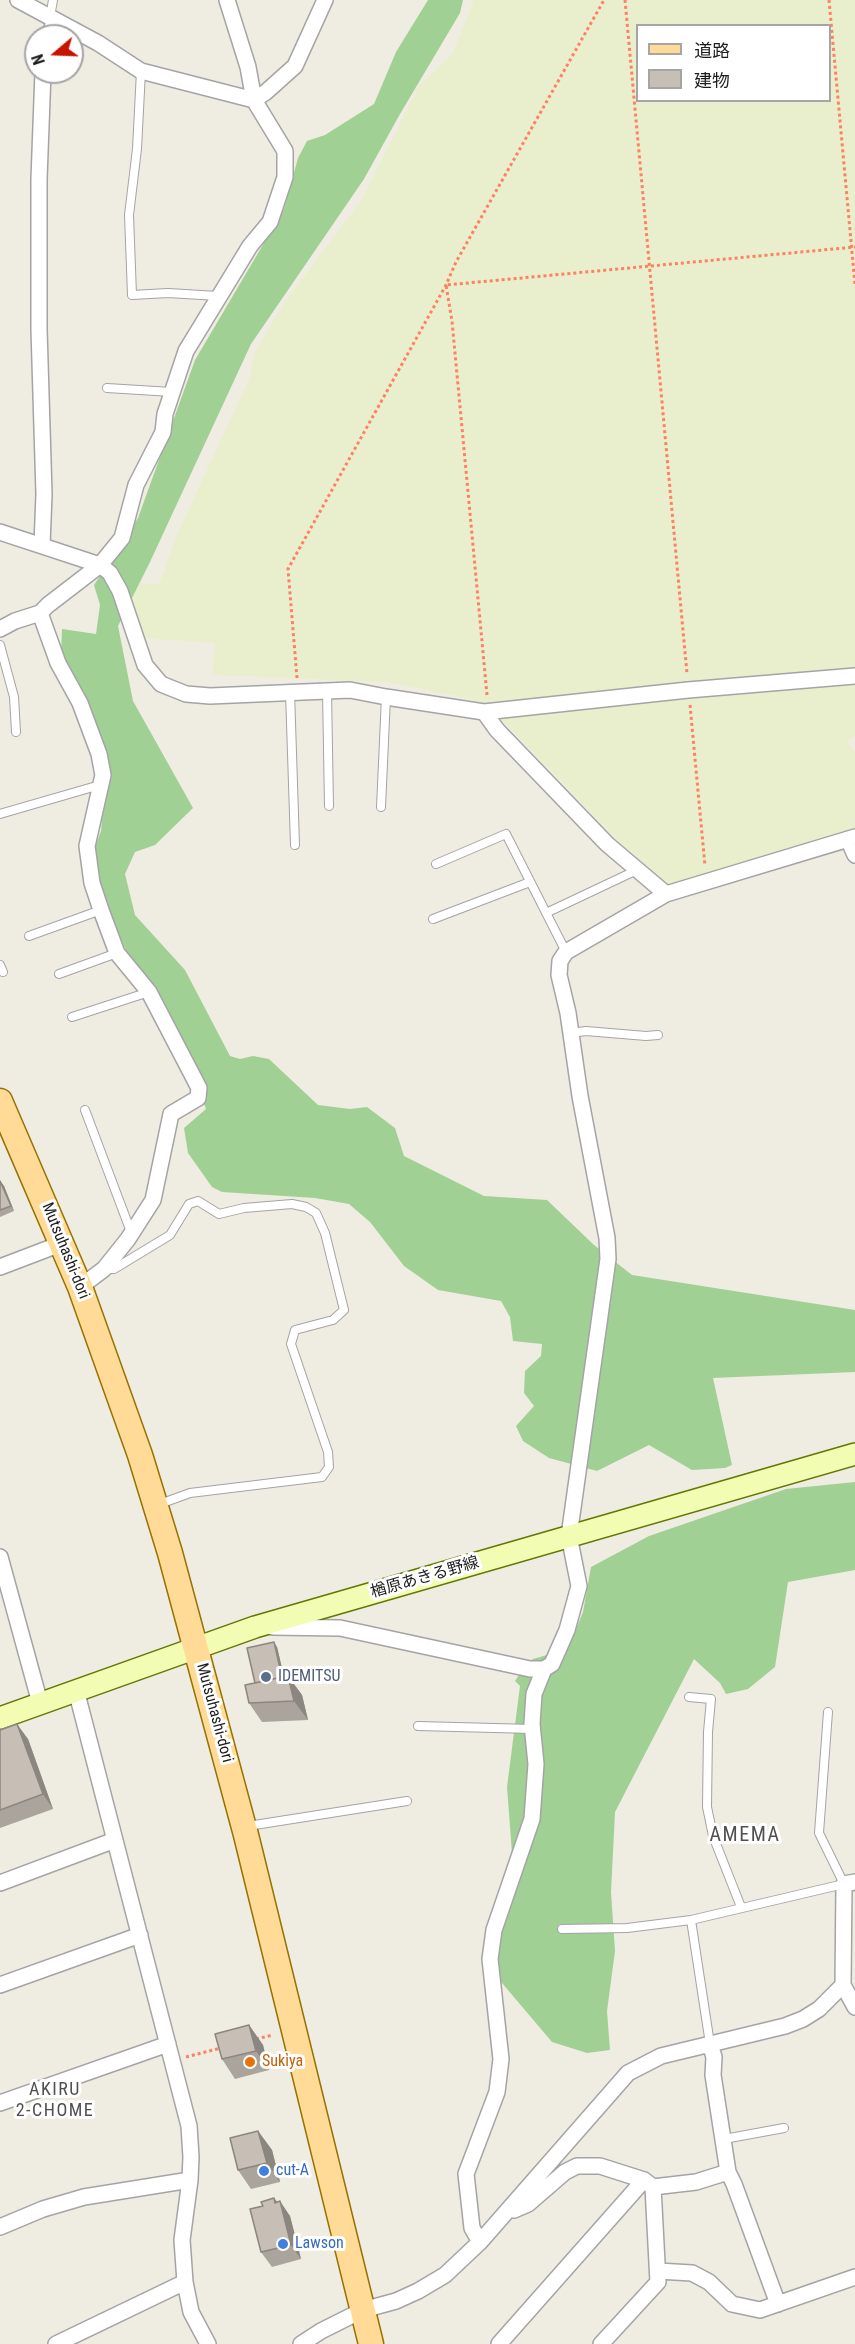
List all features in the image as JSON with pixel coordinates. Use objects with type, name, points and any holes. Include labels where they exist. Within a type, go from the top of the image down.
[{"type":"main road","name":"Mutsuhashi-dori","points":[[0,1101],[80,1287],[156,1505],[244,1827],[371,2344]]},
{"type":"main road","name":"楢原あきる野線","points":[[0,1718],[255,1627],[855,1454]]},
{"type":"street","points":[[18,0],[98,43],[141,71],[254,100],[295,66],[325,0]]},
{"type":"street","points":[[0,629],[15,621],[40,613],[100,565],[122,538],[136,485],[163,432],[165,414],[186,351],[250,246],[270,222],[285,177],[285,151],[254,100],[248,68],[227,0]]},
{"type":"street","points":[[52,24],[53,19]]},
{"type":"street","points":[[42,545],[44,494],[39,328],[39,178],[43,84]]},
{"type":"street","points":[[0,532],[100,565],[110,573],[120,591],[145,665],[161,684],[186,694],[210,696],[350,690],[484,712],[688,690],[855,676]]},
{"type":"street","points":[[40,613],[58,663],[80,703],[99,754],[103,775],[87,846],[92,883],[101,910],[117,954],[149,992],[199,1088],[198,1098],[171,1114],[153,1200],[104,1269],[80,1287]]},
{"type":"street","points":[[484,712],[497,730],[607,844],[666,894]]},
{"type":"street","points":[[255,1627],[340,1628],[530,1669],[544,1669],[552,1664],[567,1630],[579,1586],[569,1536],[608,1259],[608,1238],[559,975],[560,961],[566,952],[666,894],[851,838],[855,855]]},
{"type":"street","points":[[0,1267],[63,1243]]},
{"type":"street","points":[[0,1557],[40,1703]]},
{"type":"street","points":[[480,2242],[472,2228],[466,2174],[497,2092],[501,2059],[490,1959],[494,1930],[532,1819],[536,1764],[532,1729],[534,1694],[544,1669]]},
{"type":"street","points":[[76,1690],[189,2126],[190,2180],[182,2240],[185,2282],[192,2312],[208,2344]]},
{"type":"street","points":[[0,1883],[115,1840]]},
{"type":"street","points":[[849,1883],[843,1985],[855,2007]]},
{"type":"street","points":[[0,1985],[140,1935]]},
{"type":"street","points":[[301,2344],[363,2310],[396,2301],[445,2275],[506,2214],[627,2073],[660,2056],[785,2026],[803,2019],[819,2009],[843,1985]]},
{"type":"street","points":[[0,2103],[168,2044]]},
{"type":"street","points":[[710,2044],[714,2056],[713,2075],[728,2172],[778,2304]]},
{"type":"street","points":[[506,2214],[528,2204],[565,2172],[577,2166],[600,2166],[648,2184],[696,2182],[728,2172]]},
{"type":"street","points":[[0,2227],[44,2209],[84,2197],[190,2180]]},
{"type":"street","points":[[601,2344],[658,2283],[648,2184]]},
{"type":"street","points":[[499,2344],[648,2184]]},
{"type":"street","points":[[658,2271],[692,2273],[709,2282],[732,2304],[760,2310],[855,2277]]},
{"type":"street","points":[[56,2344],[185,2282]]},
{"type":"lane","points":[[53,0],[53,19]]},
{"type":"lane","points":[[141,71],[137,149],[129,215],[132,295],[168,293],[218,296]]},
{"type":"lane","points":[[107,388],[172,392]]},
{"type":"lane","points":[[0,645],[14,697],[16,732]]},
{"type":"lane","points":[[327,690],[329,806]]},
{"type":"lane","points":[[295,692],[296,845]]},
{"type":"lane","points":[[381,807],[386,697]]},
{"type":"lane","points":[[0,814],[101,784]]},
{"type":"lane","points":[[436,864],[506,834],[566,952]]},
{"type":"lane","points":[[546,913],[637,870]]},
{"type":"lane","points":[[433,919],[530,882]]},
{"type":"lane","points":[[28,936],[101,910]]},
{"type":"lane","points":[[59,974],[117,954]]},
{"type":"lane","points":[[72,1017],[149,992]]},
{"type":"lane","points":[[571,1034],[586,1031],[658,1035]]},
{"type":"lane","points":[[85,1110],[131,1234]]},
{"type":"lane","points":[[104,1269],[114,1269],[170,1235],[189,1204],[198,1201],[219,1214],[244,1208],[291,1204],[306,1207],[316,1214],[325,1233],[344,1310],[333,1320],[295,1330],[291,1344],[328,1452],[329,1467],[322,1477],[190,1493],[156,1505]]},
{"type":"lane","points":[[689,1697],[711,1699],[707,1807],[713,1836],[741,1907]]},
{"type":"lane","points":[[562,1929],[627,1928],[691,1920],[849,1883],[819,1833],[828,1712]]},
{"type":"lane","points":[[418,1726],[532,1729]]},
{"type":"lane","points":[[244,1827],[407,1801]]},
{"type":"lane","points":[[691,1920],[710,2044]]},
{"type":"lane","points":[[724,2139],[784,2128]]},
{"type":"path","points":[[295,692],[288,569],[446,285],[456,262],[604,0]]},
{"type":"path","points":[[625,0],[707,882]]},
{"type":"path","points":[[829,0],[855,285]]},
{"type":"path","points":[[446,285],[853,247]]},
{"type":"path","points":[[446,285],[452,321],[488,692],[484,712]]},
{"type":"path","points":[[249,2041],[292,2029]]},
{"type":"path","points":[[173,2061],[227,2047]]},
{"type":"green space","points":[[428,0],[463,0],[460,13],[364,179],[251,344],[118,626],[133,701],[193,808],[155,845],[135,852],[125,874],[135,915],[185,970],[230,1056],[240,1059],[253,1056],[269,1059],[318,1105],[350,1109],[367,1107],[395,1128],[404,1156],[484,1196],[547,1200],[594,1245],[632,1275],[855,1310],[855,1372],[713,1378],[732,1465],[725,1468],[692,1470],[649,1445],[597,1471],[549,1458],[523,1441],[516,1426],[534,1406],[524,1393],[525,1371],[541,1356],[542,1344],[513,1341],[510,1317],[501,1301],[438,1290],[404,1266],[370,1222],[349,1204],[315,1198],[222,1192],[212,1187],[188,1153],[184,1128],[206,1109],[171,1016],[127,953],[89,863],[101,831],[107,759],[61,656],[62,629],[96,634],[100,605],[94,585],[138,518],[195,360],[284,209],[298,158],[307,141],[325,135],[374,104],[396,52]]},
{"type":"green space","points":[[474,0],[855,0],[855,736],[846,742],[855,751],[855,828],[667,883],[615,837],[505,723],[472,699],[386,682],[212,675],[215,643],[142,638],[122,581],[159,585],[176,537],[251,375],[254,354],[283,304],[361,201],[419,86],[453,53]]},
{"type":"green space","points":[[855,1482],[855,1570],[788,1582],[775,1667],[748,1689],[726,1694],[720,1683],[694,1659],[615,1812],[611,1892],[615,1951],[607,2011],[610,2050],[587,2053],[552,2042],[502,1983],[484,1957],[512,1853],[507,1787],[520,1686],[515,1681],[526,1664],[533,1659],[568,1649],[583,1612],[591,1567],[649,1536],[786,1489]]},
{"type":"building","points":[[0,1181],[11,1206],[0,1210]]},
{"type":"building","points":[[274,1642],[282,1677],[255,1683],[247,1648]]},
{"type":"building","points":[[288,1676],[294,1701],[249,1703],[245,1685]]},
{"type":"building","points":[[17,1724],[43,1794],[0,1810],[0,1730]]},
{"type":"building","points":[[249,2025],[256,2051],[222,2059],[215,2034]]},
{"type":"building","points":[[258,2131],[267,2163],[238,2170],[230,2138]]},
{"type":"building","points":[[274,2198],[275,2203],[280,2201],[291,2245],[261,2252],[250,2209],[263,2206],[261,2202]]},
{"type":"place","name":"IDEMITSU","points":[[266,1677]]},
{"type":"place","name":"Sukiya","points":[[250,2062]]},
{"type":"place","name":"cut-A","points":[[264,2171]]},
{"type":"place","name":"Lawson","points":[[283,2244]]},
{"type":"district","name":"AMEMA","points":[[745,1836]]},
{"type":"district","name":"AKIRU 2-CHOME","points":[[55,2100]]}]
